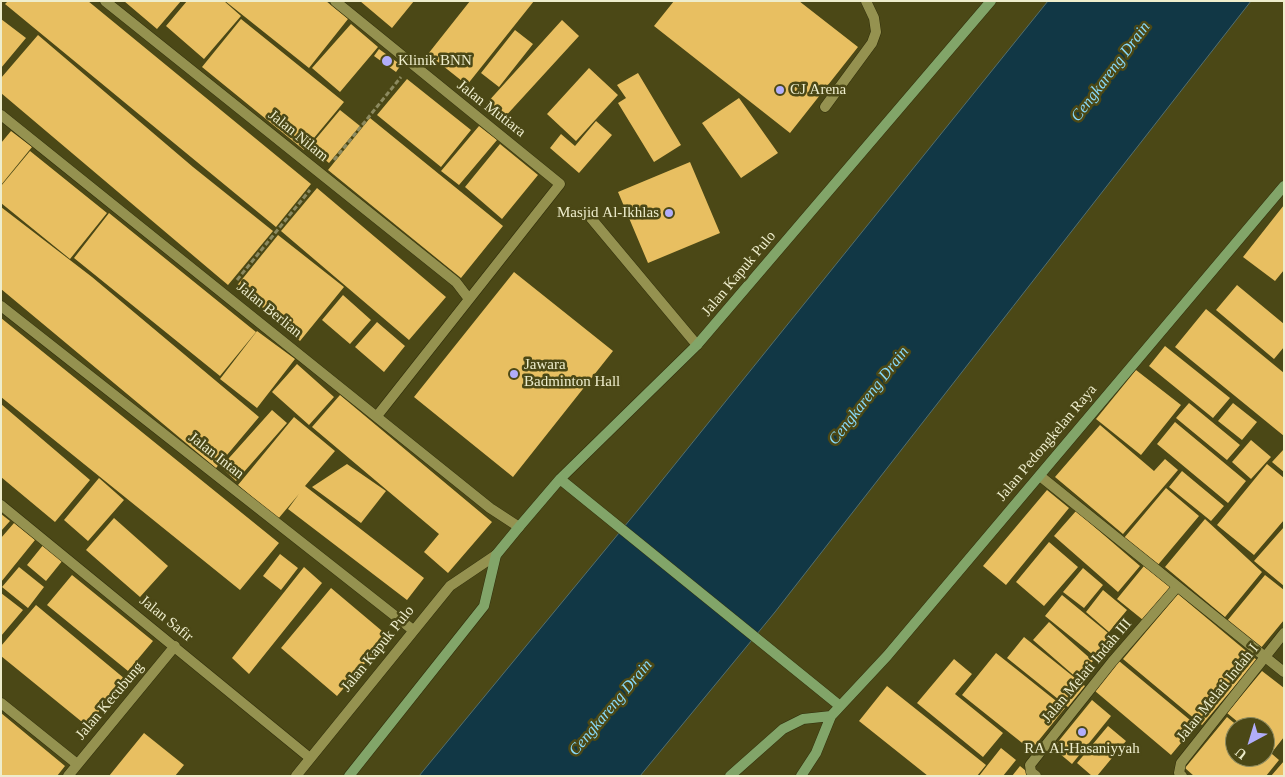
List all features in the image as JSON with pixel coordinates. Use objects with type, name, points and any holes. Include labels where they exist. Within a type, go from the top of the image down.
[{"type":"main road","name":"Jalan Kapuk Pulo","points":[[349,776],[484,606],[496,555],[519,527],[560,479],[697,345],[991,1]]},
{"type":"main road","name":"Jalan Pedongkelan Raya","points":[[831,716],[887,656],[1284,186]]},
{"type":"main road","points":[[560,479],[840,706]]},
{"type":"main road","points":[[730,776],[783,729],[803,719],[831,716],[816,753],[801,776]]},
{"type":"street","name":"Jalan Nilam","points":[[105,1],[456,282],[469,299]]},
{"type":"street","name":"Jalan Mutiara","points":[[335,1],[560,184],[469,299]]},
{"type":"street","points":[[825,107],[872,43],[876,32],[874,18],[866,1]]},
{"type":"street","name":"Jalan Berlian","points":[[1,115],[490,508],[519,527]]},
{"type":"street","points":[[590,217],[697,345]]},
{"type":"street","points":[[377,416],[469,299]]},
{"type":"street","name":"Jalan Intan","points":[[1,306],[413,630]]},
{"type":"street","points":[[1040,476],[1284,672]]},
{"type":"street","name":"Jalan Safir","points":[[1,505],[310,758]]},
{"type":"street","name":"Jalan Kapuk Pulo","points":[[296,776],[450,586],[496,555]]},
{"type":"street","name":"Jalan Melati Indah III","points":[[1036,776],[1030,767],[1036,757],[1106,669],[1177,587]]},
{"type":"street","name":"Jalan Melati Indah I","points":[[1181,774],[1181,763],[1284,633]]},
{"type":"street","name":"Jalan Kecubung","points":[[68,776],[175,646]]},
{"type":"street","points":[[1,703],[77,764]]},
{"type":"water","name":"Cengkareng Drain","points":[[1048,1],[1251,1],[775,612],[640,776],[419,776],[647,499]]},
{"type":"building","points":[[8,1],[88,1],[311,184],[276,227],[5,4]]},
{"type":"building","points":[[124,1],[181,1],[157,29]]},
{"type":"building","points":[[187,1],[224,1],[241,16],[204,59],[166,26]]},
{"type":"building","points":[[225,1],[326,1],[348,19],[309,68]]},
{"type":"building","points":[[360,1],[414,1],[392,28]]},
{"type":"building","points":[[470,1],[534,1],[467,85],[428,54]]},
{"type":"building","name":"CJ Arena","points":[[674,1],[799,1],[858,47],[790,133],[654,26]]},
{"type":"building","points":[[1,19],[26,38],[1,68]]},
{"type":"building","points":[[241,19],[344,102],[304,150],[202,67]]},
{"type":"building","points":[[562,20],[579,36],[503,119],[486,104]]},
{"type":"building","points":[[351,24],[378,47],[340,92],[312,68]]},
{"type":"building","points":[[515,30],[533,44],[499,87],[481,73]]},
{"type":"building","points":[[38,35],[193,167],[273,231],[228,285],[1,93],[1,78]]},
{"type":"building","name":"Klinik BNN","points":[[379,49],[401,65],[396,72],[374,56]]},
{"type":"building","points":[[589,68],[618,95],[576,141],[547,114]]},
{"type":"building","points":[[638,73],[681,145],[654,162],[618,103],[626,98],[617,85]]},
{"type":"building","points":[[407,79],[471,130],[441,167],[377,115]]},
{"type":"building","points":[[739,98],[778,153],[741,178],[702,123]]},
{"type":"building","points":[[340,110],[360,126],[329,163],[309,147]]},
{"type":"building","points":[[370,118],[503,226],[461,278],[328,170]]},
{"type":"building","points":[[596,121],[612,135],[579,173],[550,148],[561,134],[575,146]]},
{"type":"building","points":[[479,126],[497,140],[459,185],[441,171]]},
{"type":"building","points":[[11,131],[32,147],[1,185],[1,143]]},
{"type":"building","points":[[500,144],[538,175],[502,219],[465,187]]},
{"type":"building","points":[[30,151],[107,213],[70,259],[1,203],[1,186]]},
{"type":"building","name":"Masjid Al-Ikhlas","points":[[690,162],[720,233],[648,263],[618,192]]},
{"type":"building","points":[[317,188],[446,297],[409,340],[281,231]]},
{"type":"building","points":[[1284,205],[1284,270],[1275,281],[1243,257]]},
{"type":"building","points":[[1,207],[92,277],[259,417],[216,468],[1,289]]},
{"type":"building","points":[[109,213],[256,332],[220,376],[74,258]]},
{"type":"building","points":[[278,235],[344,287],[300,341],[235,288]]},
{"type":"building","name":"Jawara Badminton Hall","points":[[514,272],[613,351],[513,477],[414,397]]},
{"type":"building","points":[[1237,285],[1284,324],[1284,347],[1274,359],[1216,310]]},
{"type":"building","points":[[343,295],[371,320],[350,344],[322,320]]},
{"type":"building","points":[[1206,309],[1284,373],[1284,436],[1175,347]]},
{"type":"building","points":[[1,318],[279,543],[240,590],[1,397]]},
{"type":"building","points":[[377,322],[405,346],[384,372],[355,347]]},
{"type":"building","points":[[257,331],[295,359],[257,408],[220,379]]},
{"type":"building","points":[[1165,346],[1230,398],[1213,418],[1149,366]]},
{"type":"building","points":[[297,364],[334,397],[309,425],[272,392]]},
{"type":"building","points":[[1136,370],[1181,405],[1141,455],[1096,419]]},
{"type":"building","points":[[340,395],[492,522],[448,573],[424,552],[439,534],[312,427]]},
{"type":"building","points":[[1189,403],[1240,445],[1227,460],[1176,418]]},
{"type":"building","points":[[1233,403],[1257,422],[1242,440],[1218,421]]},
{"type":"building","points":[[1,404],[90,480],[55,522],[1,477]]},
{"type":"building","points":[[272,410],[287,423],[236,481],[221,467]]},
{"type":"building","points":[[294,417],[335,451],[305,486],[424,578],[407,600],[288,509],[299,494],[278,519],[238,485]]},
{"type":"building","points":[[1175,422],[1246,481],[1228,503],[1157,444]]},
{"type":"building","points":[[1100,425],[1154,471],[1165,459],[1178,470],[1123,534],[1055,477]]},
{"type":"building","points":[[1251,440],[1271,457],[1251,479],[1232,462]]},
{"type":"building","points":[[1284,449],[1284,472],[1272,462]]},
{"type":"building","points":[[347,464],[386,491],[361,523],[312,487]]},
{"type":"building","points":[[1267,464],[1284,478],[1284,520],[1254,555],[1217,525]]},
{"type":"building","points":[[1182,471],[1224,506],[1211,521],[1169,487]]},
{"type":"building","points":[[99,478],[124,500],[88,541],[64,520]]},
{"type":"building","points":[[1166,488],[1199,516],[1157,566],[1124,538]]},
{"type":"building","points":[[1047,490],[1069,508],[1006,585],[983,566]]},
{"type":"building","points":[[1076,511],[1140,566],[1118,592],[1054,536]]},
{"type":"building","points":[[1,514],[10,521],[1,531]]},
{"type":"building","points":[[114,518],[168,566],[140,597],[86,550]]},
{"type":"building","points":[[1205,519],[1262,572],[1225,617],[1165,567]]},
{"type":"building","points":[[14,523],[35,540],[1,582],[1,538]]},
{"type":"building","points":[[1284,527],[1284,586],[1254,561]]},
{"type":"building","points":[[1049,542],[1078,567],[1044,606],[1016,582]]},
{"type":"building","points":[[44,544],[63,560],[46,581],[27,565]]},
{"type":"building","points":[[280,554],[298,568],[281,590],[263,576]]},
{"type":"building","points":[[1144,566],[1170,587],[1143,620],[1117,599]]},
{"type":"building","points":[[19,567],[44,587],[28,608],[2,587]]},
{"type":"building","points":[[304,567],[322,583],[249,674],[232,658]]},
{"type":"building","points":[[1083,568],[1103,585],[1084,608],[1063,592]]},
{"type":"building","points":[[72,575],[153,641],[128,671],[47,605]]},
{"type":"building","points":[[1265,575],[1284,590],[1284,620],[1260,649],[1227,621]]},
{"type":"building","points":[[331,588],[388,636],[337,696],[281,648]]},
{"type":"building","points":[[1103,590],[1127,610],[1109,632],[1086,612]]},
{"type":"building","points":[[1,593],[23,610],[1,636]]},
{"type":"building","points":[[1178,594],[1257,660],[1202,725],[1123,659]]},
{"type":"building","points":[[1062,595],[1119,642],[1102,662],[1045,616]]},
{"type":"building","points":[[36,605],[125,679],[87,726],[1,656],[1,646]]},
{"type":"building","points":[[1049,622],[1093,661],[1078,679],[1033,640]]},
{"type":"building","points":[[1024,637],[1085,686],[1068,707],[1007,658]]},
{"type":"building","points":[[996,653],[1065,708],[1031,750],[962,695]]},
{"type":"building","points":[[954,659],[972,674],[955,694],[1003,733],[983,757],[917,703]]},
{"type":"building","points":[[1119,661],[1196,725],[1171,755],[1095,691]]},
{"type":"building","points":[[1262,671],[1284,688],[1284,737],[1275,748],[1275,717],[1232,717],[1227,713]]},
{"type":"building","points":[[887,686],[986,765],[977,776],[928,776],[859,721]]},
{"type":"building","name":"RA Al-Hasaniyyah","points":[[1092,700],[1111,716],[1072,764],[1053,748]]},
{"type":"building","points":[[1,713],[65,766],[57,776],[1,776]]},
{"type":"building","points":[[1225,719],[1225,767],[1273,767],[1266,776],[1194,776],[1185,768]]},
{"type":"building","points":[[1108,726],[1126,741],[1097,776],[1092,776],[1077,763]]},
{"type":"building","points":[[144,733],[184,765],[175,776],[109,776]]},
{"type":"building","points":[[1001,748],[1016,760],[1003,776],[979,776]]},
{"type":"building","points":[[1275,757],[1279,760],[1275,765]]},
{"type":"building","points":[[1284,761],[1284,776],[1271,776]]},
{"type":"building","points":[[1020,766],[1032,776],[1012,776]]},
{"type":"place","name":"Klinik BNN","points":[[387,61]]},
{"type":"place","name":"CJ Arena","points":[[780,90]]},
{"type":"place","name":"Masjid Al-Ikhlas","points":[[669,213]]},
{"type":"place","name":"Jawara Badminton Hall","points":[[514,374]]},
{"type":"place","name":"RA Al-Hasaniyyah","points":[[1082,732]]}]
